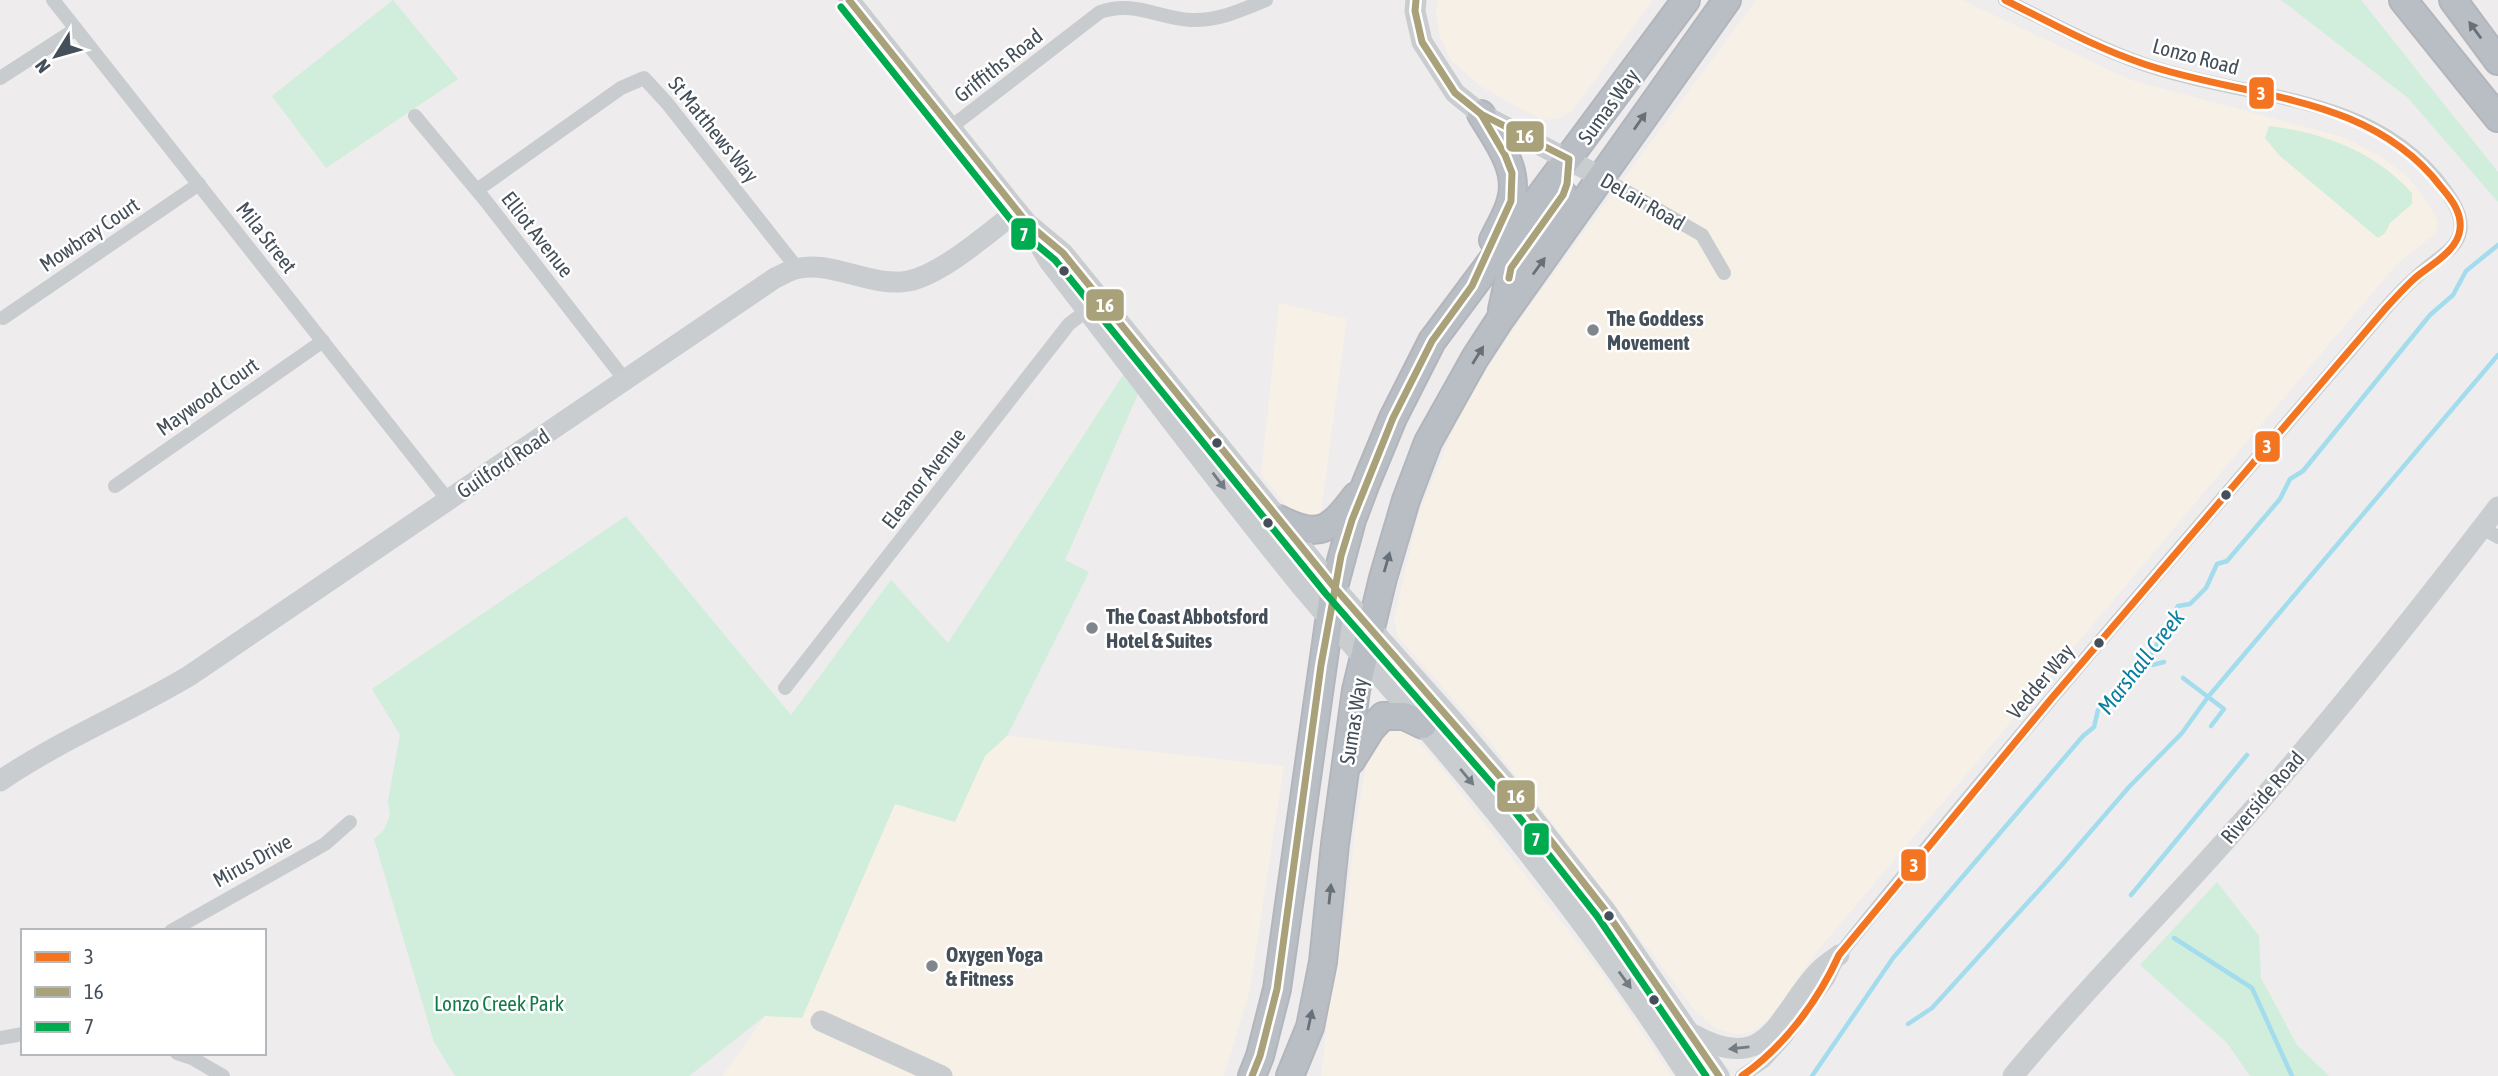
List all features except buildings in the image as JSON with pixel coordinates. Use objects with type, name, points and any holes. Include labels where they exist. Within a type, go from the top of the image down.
[{"type":"highway","name":"Sumas Way","points":[[1252,1076],[1278,989],[1328,617],[1352,520],[1366,484],[1393,418],[1432,341],[1686,0]]},
{"type":"highway","name":"Sumas Way","points":[[1290,1076],[1310,1027],[1323,962],[1335,844],[1356,690],[1394,536],[1428,442],[1499,321],[1727,0]]},
{"type":"highway","points":[[2403,0],[2498,118]]},
{"type":"highway","points":[[2411,0],[2498,118]]},
{"type":"highway","points":[[2453,0],[2498,61]]},
{"type":"highway","points":[[1472,286],[1511,201],[1513,188],[1512,173],[1505,155],[1481,114]]},
{"type":"highway","points":[[1499,321],[1511,268],[1563,195],[1567,184],[1569,159]]},
{"type":"highway","points":[[1279,519],[1301,531],[1317,531],[1339,518],[1366,484]]},
{"type":"highway","points":[[1345,772],[1371,729],[1383,716],[1404,716],[1423,725]]},
{"type":"main road","points":[[849,0],[1022,217],[1049,261],[1094,305],[1508,786],[1605,910],[1692,1034],[1718,1076]]},
{"type":"main road","name":"DeLair Road","points":[[1416,0],[1415,10],[1422,42],[1455,93],[1481,114],[1601,177]]},
{"type":"main road","points":[[797,268],[820,268],[869,278],[908,281],[925,276],[1022,217]]},
{"type":"main road","name":"Guilford Road","points":[[0,781],[62,742],[155,696],[188,676],[751,293],[797,268]]},
{"type":"main road","points":[[1094,305],[1231,498],[1328,617],[1488,803],[1584,925],[1634,993],[1688,1076]]},
{"type":"main road","name":"Riverside Road","points":[[2013,1076],[2113,961],[2233,832],[2394,641],[2490,533],[2498,507]]},
{"type":"main road","points":[[1692,1034],[1708,1043],[1735,1051],[1763,1041],[1776,1030],[1819,971],[1839,955]]},
{"type":"main road","points":[[821,1021],[942,1076]]},
{"type":"street","name":"Mila Street","points":[[53,0],[448,500]]},
{"type":"street","name":"Griffiths Road","points":[[951,127],[1100,12],[1124,2],[1179,19],[1195,20],[1214,18],[1266,0]]},
{"type":"street","name":"Lonzo Road","points":[[2005,0],[2141,64],[2322,107],[2377,129],[2407,149],[2420,160],[2453,202],[2461,223],[2458,240],[2406,286]]},
{"type":"street","points":[[0,78],[76,29]]},
{"type":"street","name":"St Matthews Way","points":[[477,190],[621,88],[644,78],[667,103],[797,268]]},
{"type":"street","name":"Elliot Avenue","points":[[415,116],[477,190],[625,380]]},
{"type":"street","name":"DeLair Road","points":[[1601,177],[1702,235],[1724,272]]},
{"type":"street","name":"Mowbray Court","points":[[4,318],[199,184]]},
{"type":"street","name":"Vedder Way","points":[[1742,1076],[1764,1061],[1785,1038],[1828,979],[1839,955],[1913,863],[2406,286]]},
{"type":"street","name":"Eleanor Avenue","points":[[785,688],[1069,324],[1094,305]]},
{"type":"street","name":"Maywood Court","points":[[115,486],[323,341]]},
{"type":"street","name":"Mirus Drive","points":[[175,929],[325,844],[350,822]]},
{"type":"street","points":[[0,1038],[21,1034]]},
{"type":"street","points":[[183,1055],[223,1076]]},
{"type":"shaded area","points":[[1438,0],[1653,0],[1572,111],[1557,119],[1542,120],[1480,86],[1451,60],[1440,37],[1436,13]]},
{"type":"shaded area","points":[[1756,0],[1962,0],[2131,80],[2346,138],[2381,157],[2408,177],[2431,207],[2438,221],[2436,233],[2396,265],[1815,954],[1768,1021],[1751,1032],[1736,1034],[1714,1028],[1694,1009],[1484,734],[1398,637],[1394,619],[1417,519],[1464,403],[1522,316]]},
{"type":"shaded area","points":[[1279,303],[1347,319],[1321,513],[1304,517],[1290,510],[1261,474]]},
{"type":"shaded area","points":[[928,727],[1284,766],[1250,990],[1224,1076],[722,1076],[765,1016],[802,1017]]},
{"type":"shaded area","points":[[1391,728],[1404,730],[1420,743],[1444,771],[1604,976],[1672,1076],[1321,1076],[1330,993],[1348,901],[1354,835],[1369,748],[1376,734]]},
{"type":"green space","points":[[393,0],[458,79],[326,168],[272,96]]},
{"type":"green space","points":[[2281,0],[2361,0],[2498,172],[2498,202],[2408,98]]},
{"type":"green space","points":[[2269,126],[2309,133],[2365,155],[2382,166],[2412,193],[2412,204],[2390,223],[2385,233],[2378,238],[2280,156],[2265,138]]},
{"type":"green space","name":"Lonzo Creek Park","points":[[1123,375],[1138,394],[1065,560],[1089,572],[1007,736],[985,756],[955,822],[895,804],[802,1018],[765,1016],[689,1076],[455,1076],[434,1042],[374,839],[384,830],[390,815],[388,801],[400,735],[372,689],[626,516],[791,715],[891,580],[948,643]]},
{"type":"green space","points":[[2217,882],[2259,936],[2261,978],[2297,1045],[2329,1076],[2250,1076],[2227,1043],[2140,965]]},
{"type":"waterway","name":"Marshall Creek","points":[[1812,1076],[1893,958],[2083,736],[2094,727],[2098,710],[2147,662],[2178,606],[2190,604],[2206,588],[2217,564],[2227,561],[2280,499],[2290,479],[2303,471],[2430,315],[2453,295],[2466,271],[2498,245]]},
{"type":"waterway","points":[[1908,1024],[1932,1008],[2129,787],[2182,733],[2208,697],[2498,355]]},
{"type":"waterway","points":[[2147,662],[2152,665],[2164,662]]},
{"type":"waterway","points":[[2183,678],[2224,709],[2211,726]]},
{"type":"waterway","points":[[2131,895],[2247,755]]},
{"type":"waterway","points":[[2174,938],[2252,988],[2292,1076]]},
{"type":"transit line","name":"16","points":[[849,0],[1027,223],[1063,253],[1334,587],[1508,786],[1605,910],[1719,1076]]},
{"type":"transit line","name":"16","points":[[1416,0],[1415,11],[1422,42],[1455,93],[1481,114],[1569,159],[1567,184],[1563,195],[1511,268],[1509,278]]},
{"type":"transit line","name":"3","points":[[1742,1076],[1786,1037],[1821,989],[1839,955],[2051,699],[2385,309],[2415,278],[2449,251],[2460,229],[2455,206],[2441,187],[2412,156],[2379,133],[2343,116],[2304,103],[2183,75],[2126,58],[2005,0]]},
{"type":"transit line","name":"7","points":[[841,7],[1019,230],[1055,260],[1326,594],[1500,793],[1597,916],[1706,1076]]},
{"type":"transit line","name":"16","points":[[1252,1076],[1260,1056],[1277,989],[1321,665],[1341,556],[1352,520],[1393,418],[1432,341],[1472,286],[1511,201],[1512,173],[1505,155],[1481,114]]},
{"type":"place","name":"The Goddess Movement","points":[[1593,330]]},
{"type":"place","name":"The Coast Abbotsford Hotel & Suites","points":[[1092,628]]},
{"type":"place","name":"Oxygen Yoga & Fitness","points":[[932,966]]}]
